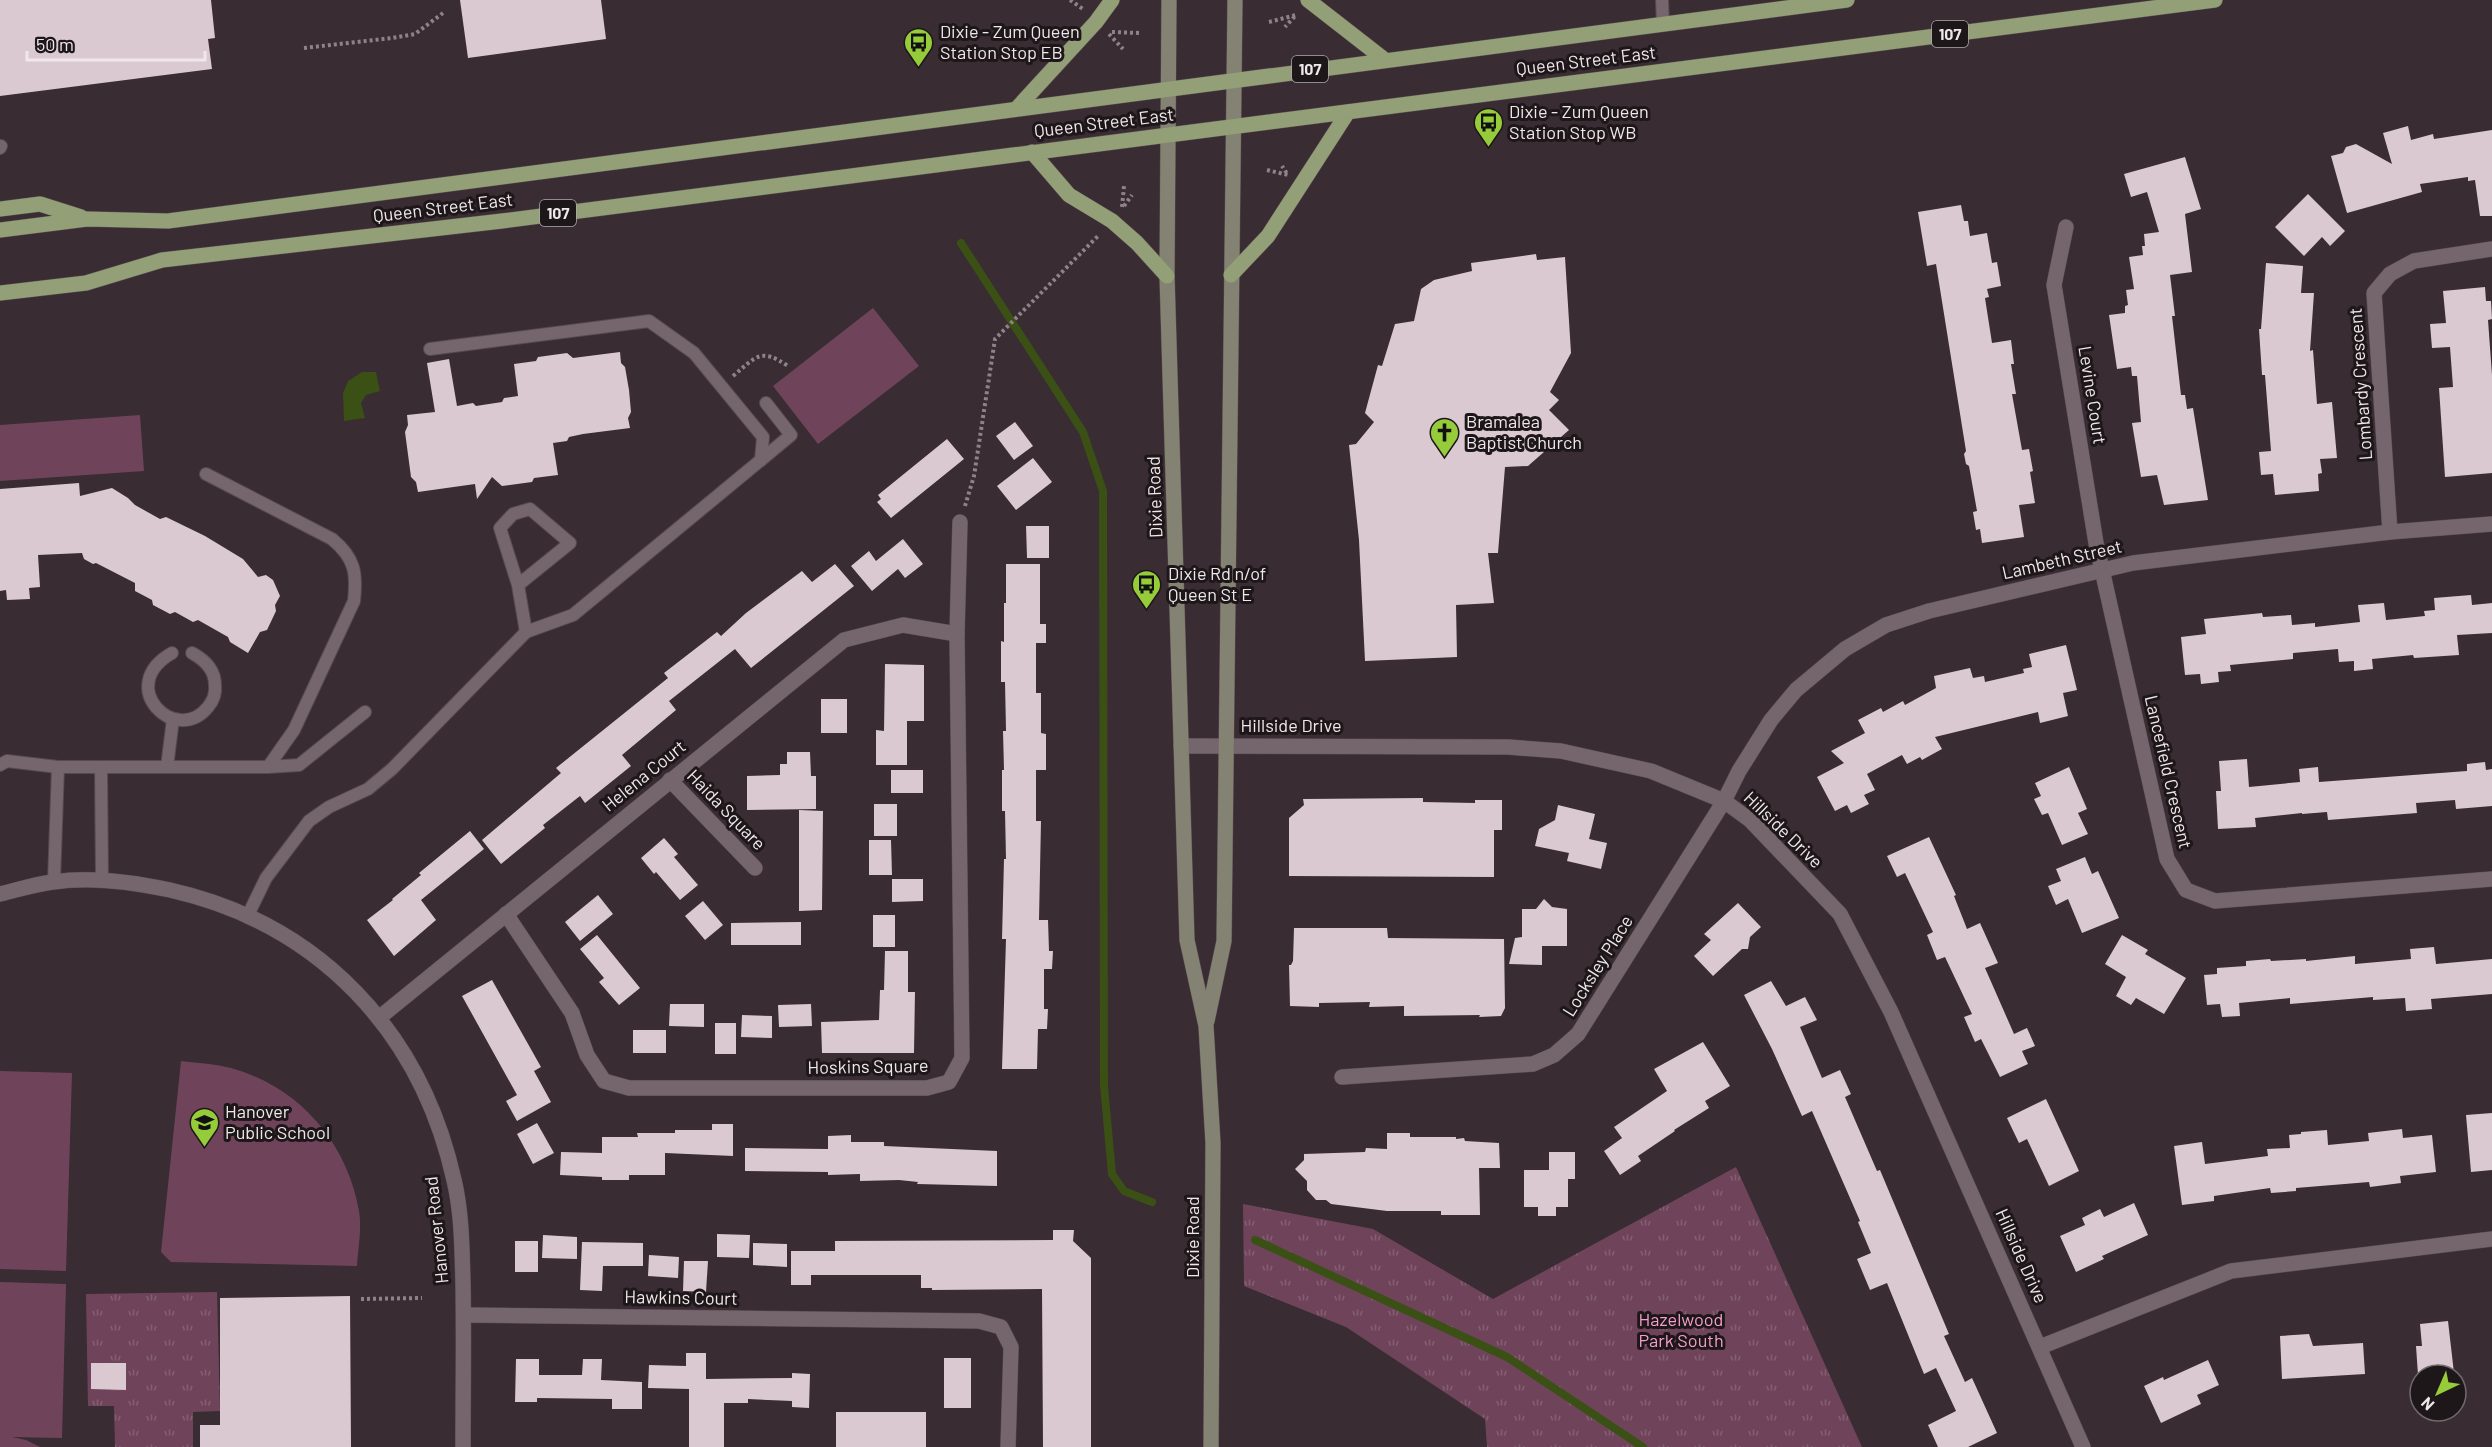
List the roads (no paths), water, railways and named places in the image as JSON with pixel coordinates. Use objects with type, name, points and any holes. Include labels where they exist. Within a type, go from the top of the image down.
[{"type":"main road","points":[[1018,107],[1096,22],[1113,0]]},
{"type":"main road","name":"Dixie Road","points":[[1169,0],[1167,276],[1187,940],[1206,1026],[1213,1143],[1211,1447]]},
{"type":"main road","name":"Dixie Road","points":[[1206,1026],[1224,941],[1235,0]]},
{"type":"main road","points":[[1308,0],[1385,60]]},
{"type":"main road","name":"Queen Street East","points":[[0,230],[87,219],[168,221],[1018,107],[1847,0]]},
{"type":"main road","name":"Queen Street East","points":[[0,293],[86,283],[162,260],[502,221],[2215,0]]},
{"type":"main road","points":[[1232,274],[1268,236],[1348,112]]},
{"type":"main road","points":[[1032,152],[1070,195],[1112,221],[1137,243],[1167,276]]},
{"type":"main road","points":[[0,209],[40,204],[87,219]]},
{"type":"street","name":"Levine Court","points":[[2066,227],[2054,285],[2100,569]]},
{"type":"street","name":"Lombardy Crescent","points":[[2390,532],[2374,293],[2390,274],[2414,261],[2492,249]]},
{"type":"street","points":[[957,634],[960,522]]},
{"type":"street","name":"Lambeth Street","points":[[1724,801],[1739,771],[1771,720],[1810,677],[1845,649],[1886,625],[1929,611],[2133,563],[2390,532],[2492,524]]},
{"type":"street","name":"Lancefield Crescent","points":[[2100,569],[2168,859],[2186,890],[2215,901],[2492,879]]},
{"type":"street","name":"Helena Court","points":[[380,1017],[844,640],[903,625],[957,634]]},
{"type":"street","name":"Hoskins Square","points":[[506,914],[572,1013],[587,1055],[604,1081],[629,1088],[927,1089],[949,1082],[962,1058],[957,634]]},
{"type":"street","name":"Hillside Drive","points":[[1181,746],[1508,747],[1561,751],[1651,771],[1724,801],[1750,820],[1840,914],[1891,1012],[2083,1447]]},
{"type":"street","name":"Haida Square","points":[[670,780],[755,868]]},
{"type":"street","name":"Locksley Place","points":[[1342,1077],[1533,1064],[1554,1055],[1578,1034],[1724,801]]},
{"type":"street","name":"Hanover Road","points":[[0,894],[54,881],[102,880],[150,886],[200,897],[248,915],[300,944],[347,983],[380,1017],[414,1069],[439,1124],[455,1182],[462,1242],[463,1447]]},
{"type":"street","points":[[2040,1347],[2231,1271],[2492,1239]]},
{"type":"street","name":"Hawkins Court","points":[[464,1315],[979,1321],[1001,1327],[1011,1347],[1008,1447]]},
{"type":"lane","points":[[1662,0],[1663,24]]},
{"type":"lane","points":[[430,350],[649,321],[694,353],[763,437],[761,460]]},
{"type":"lane","points":[[248,915],[275,866],[309,821],[329,807],[368,789],[392,769],[526,632],[573,615],[791,435],[766,403]]},
{"type":"lane","points":[[206,474],[332,539],[344,549],[352,562],[356,582],[354,601],[294,730],[268,767]]},
{"type":"lane","points":[[518,585],[570,543],[530,509],[513,514],[500,528],[518,585],[526,632]]},
{"type":"lane","points":[[172,652],[153,667],[148,687],[150,698],[155,708],[174,719],[185,720],[196,717],[206,710],[213,700],[216,689],[210,667],[192,653]]},
{"type":"lane","points":[[2,760],[58,767],[299,765],[365,712]]},
{"type":"lane","points":[[167,767],[174,719]]},
{"type":"lane","points":[[54,881],[58,767]]},
{"type":"lane","points":[[101,767],[102,880]]},
{"type":"waterway","points":[[961,243],[1083,432],[1103,491],[1104,1086],[1112,1174],[1124,1191],[1152,1202]]},
{"type":"waterway","points":[[1255,1240],[1507,1357],[1643,1447]]},
{"type":"place","name":"Dixie - Zum Queen Station Stop EB","points":[[919,68]]},
{"type":"place","name":"Dixie - Zum Queen Station Stop WB","points":[[1488,148]]},
{"type":"place","name":"Bramalea Baptist Church","points":[[1445,458]]},
{"type":"place","name":"Dixie Rd n/of Queen St E","points":[[1147,610]]},
{"type":"place","name":"Hanover Public School","points":[[204,1148]]},
{"type":"park label","name":"Hazelwood Park South","points":[[1681,1330]]}]
